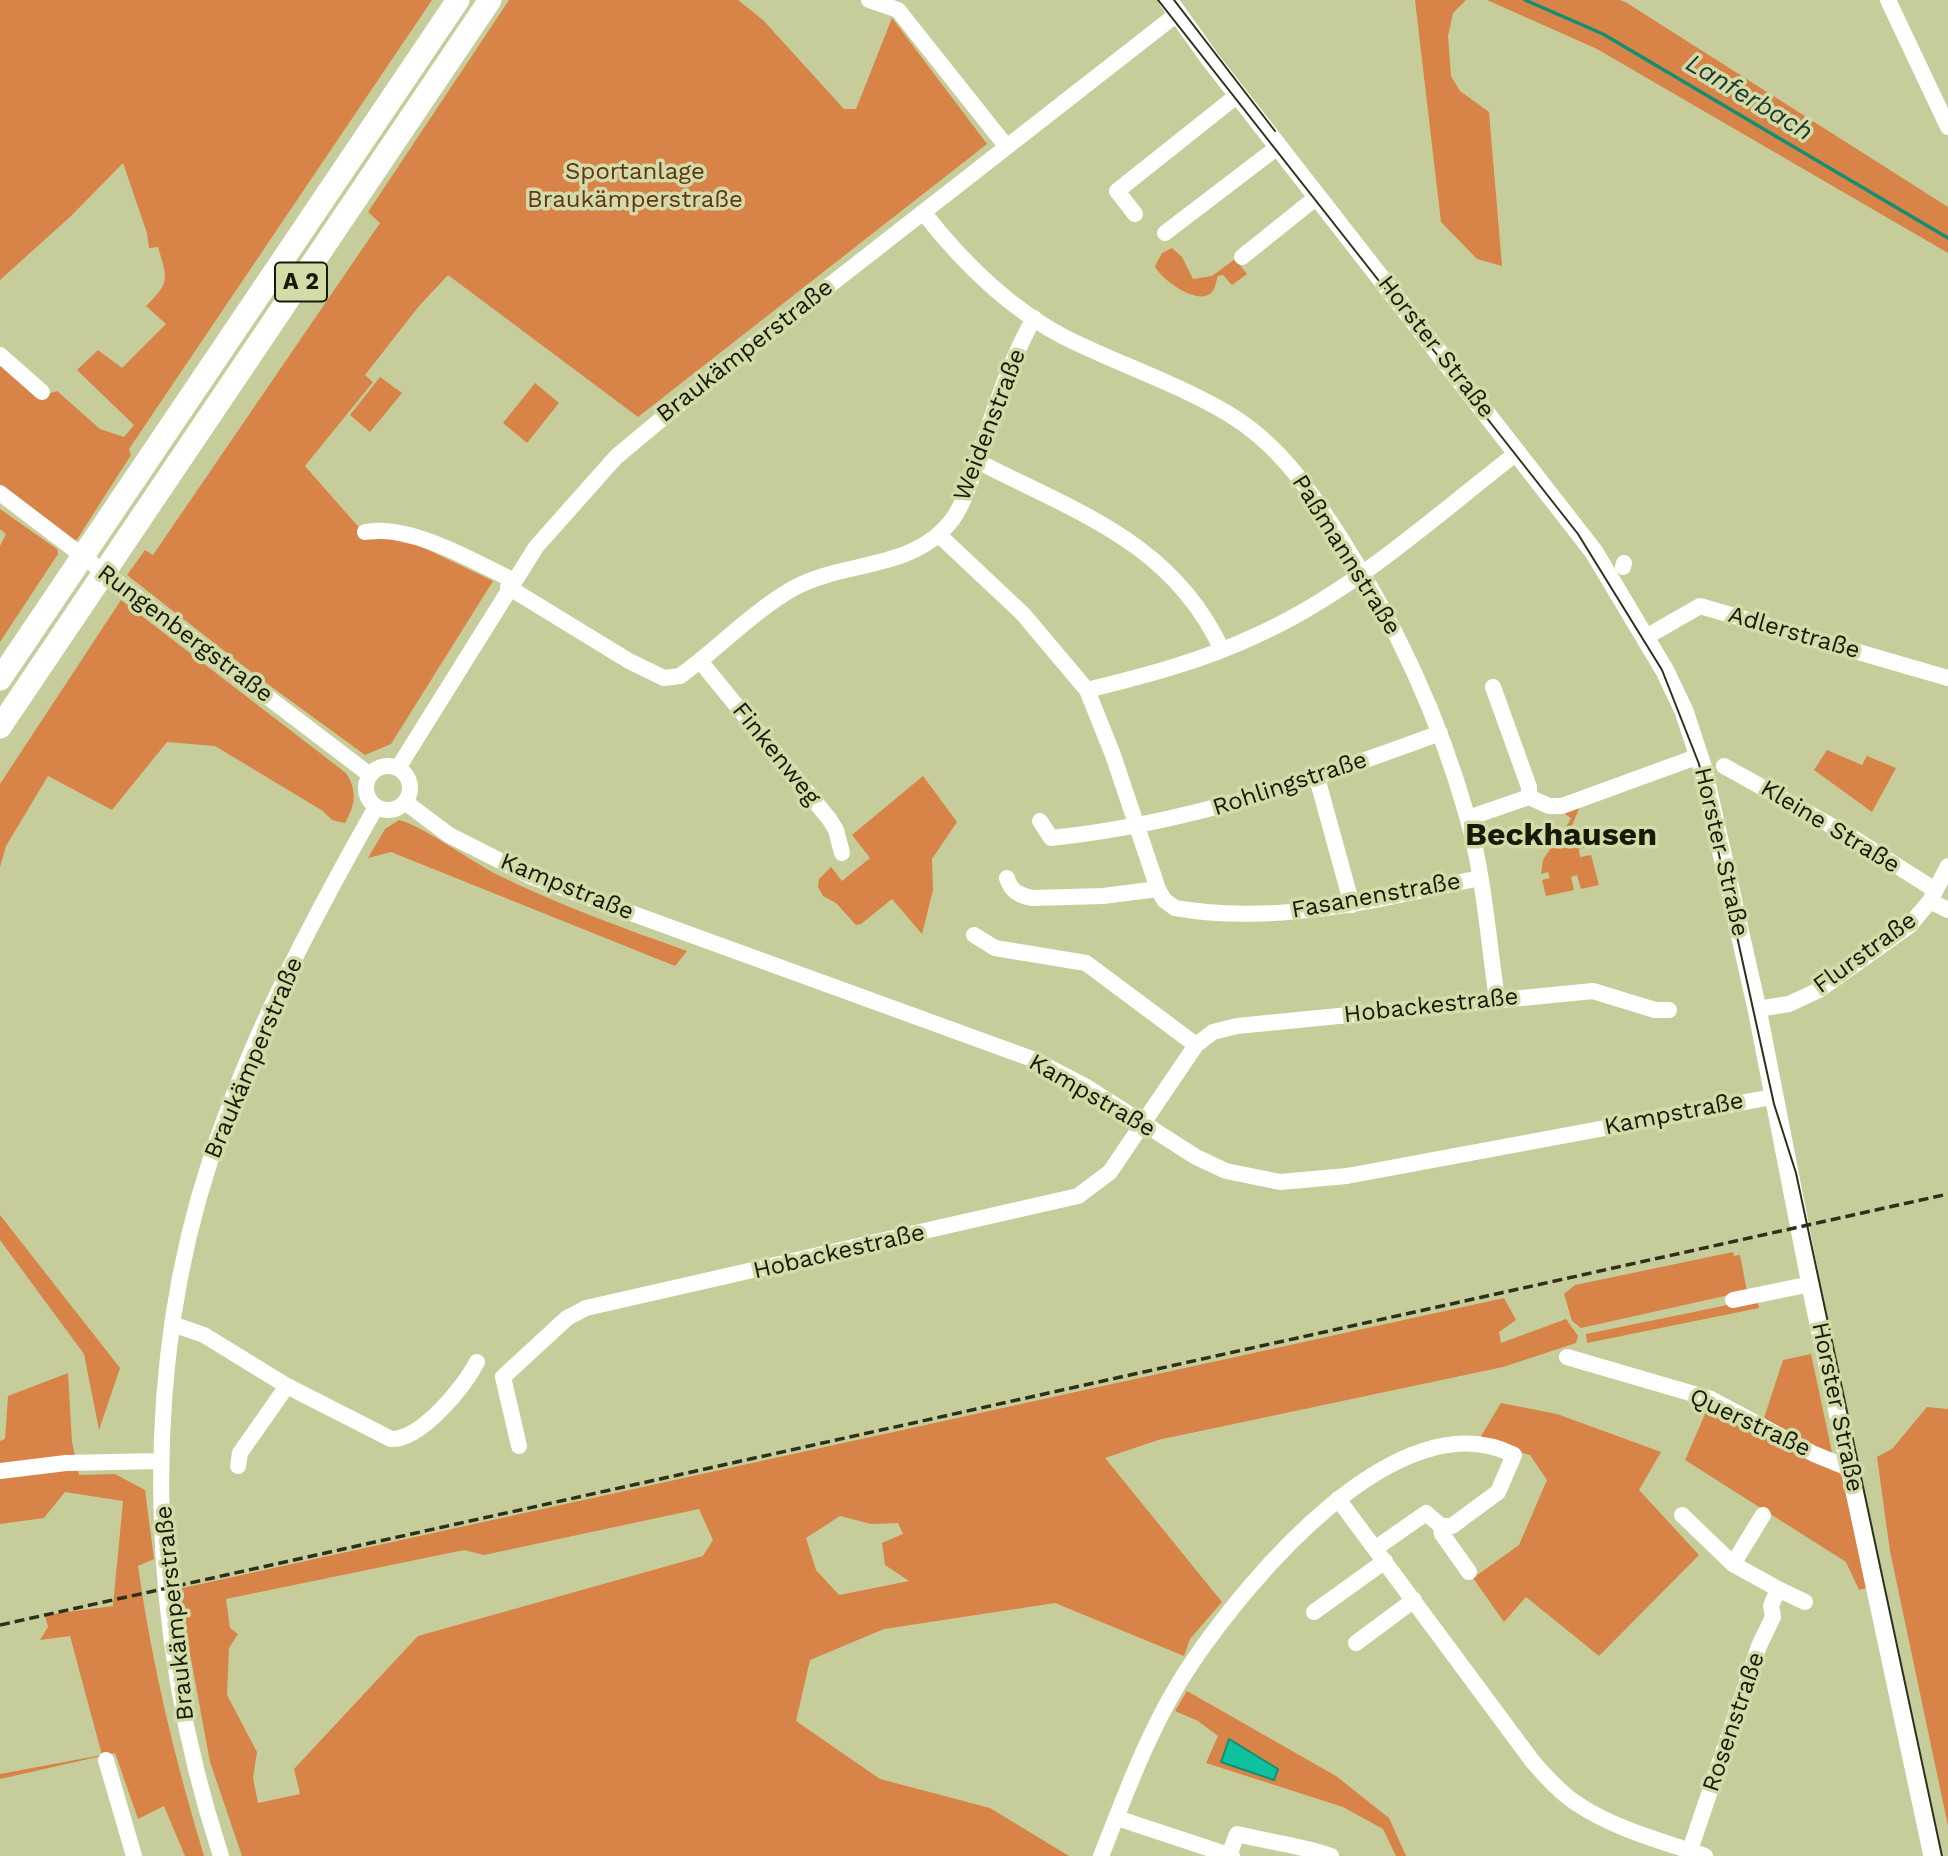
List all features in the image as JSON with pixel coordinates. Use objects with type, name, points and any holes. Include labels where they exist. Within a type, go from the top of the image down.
[{"type":"highway","name":"A 2","points":[[0,679],[458,0]]},
{"type":"highway","name":"A 2","points":[[0,727],[490,0]]},
{"type":"main road","name":"Horster Straße","points":[[1172,7],[1594,552],[1646,637],[1675,691],[1699,756],[1757,1009],[1772,1097],[1933,1856]]},
{"type":"street","points":[[869,0],[898,10],[1006,146]]},
{"type":"street","points":[[1888,0],[1948,127]]},
{"type":"street","name":"Braukämperstraße","points":[[398,768],[510,584],[562,515],[633,442],[1006,146],[1172,7]]},
{"type":"street","points":[[1135,214],[1117,191],[1239,94]]},
{"type":"street","points":[[1165,233],[1279,146]]},
{"type":"street","points":[[1242,257],[1318,196]]},
{"type":"street","name":"Paßmannstraße","points":[[923,212],[971,268],[1034,318],[1093,351],[1217,408],[1258,434],[1287,462],[1314,496],[1362,571],[1402,644],[1440,733],[1468,818],[1480,878],[1497,999]]},
{"type":"street","name":"Weidenstraße","points":[[510,584],[608,650],[664,678],[680,676],[776,599],[795,588],[814,578],[898,558],[920,548],[939,534],[959,508],[1016,350],[1034,318]]},
{"type":"street","points":[[0,355],[42,392]]},
{"type":"street","points":[[1087,690],[1222,650],[1295,616],[1362,571],[1518,452]]},
{"type":"street","points":[[977,461],[1121,535],[1152,556],[1192,598],[1222,650]]},
{"type":"street","name":"Rungenbergstraße","points":[[0,493],[370,775]]},
{"type":"street","points":[[365,532],[377,529],[401,533],[466,556],[510,584]]},
{"type":"street","points":[[939,534],[1023,614],[1087,690],[1138,826],[1158,889],[1103,896],[1032,898],[1021,896],[1010,889],[1007,877]]},
{"type":"street","name":"Adlerstraße","points":[[1646,637],[1700,606],[1948,678]]},
{"type":"street","name":"Finkenweg","points":[[700,661],[830,820],[842,853]]},
{"type":"street","points":[[1493,687],[1529,787],[1529,797]]},
{"type":"street","name":"Rohlingstraße","points":[[1040,821],[1051,838],[1116,831],[1260,797],[1440,733]]},
{"type":"street","points":[[1468,818],[1529,797],[1549,806],[1562,806],[1699,756]]},
{"type":"street","points":[[385,766],[398,768],[409,780],[411,787],[405,802],[389,810],[376,807],[366,794],[370,775],[385,766]]},
{"type":"street","name":"Kleine Straße","points":[[1724,766],[1855,839],[1932,895],[1948,910]]},
{"type":"street","points":[[1317,778],[1352,905]]},
{"type":"street","name":"Kampstraße","points":[[405,802],[449,835],[532,877],[1035,1060],[1085,1086],[1196,1157],[1226,1171],[1259,1179],[1309,1181],[1772,1097]]},
{"type":"street","name":"Braukämperstraße","points":[[221,1856],[185,1725],[165,1564],[160,1461],[172,1324],[190,1230],[233,1095],[299,952],[376,807]]},
{"type":"street","name":"Flurstraße","points":[[1757,1009],[1789,1004],[1819,990],[1909,926],[1932,895],[1948,866]]},
{"type":"street","name":"Fasanenstraße","points":[[1158,889],[1164,900],[1175,908],[1260,914],[1352,905],[1480,878]]},
{"type":"street","points":[[974,935],[995,948],[1086,963],[1196,1045]]},
{"type":"street","name":"Hobackestraße","points":[[519,1446],[503,1377],[567,1318],[586,1308],[1078,1196],[1101,1182],[1110,1172],[1196,1045],[1213,1032],[1237,1026],[1594,991],[1655,1010],[1669,1010]]},
{"type":"street","points":[[1733,1300],[1811,1284]]},
{"type":"street","points":[[172,1324],[204,1335],[287,1385],[391,1439],[405,1439],[420,1429],[469,1377],[477,1362]]},
{"type":"street","name":"Querstraße","points":[[1567,1357],[1712,1399],[1814,1454],[1852,1469]]},
{"type":"street","points":[[238,1466],[240,1453],[287,1385]]},
{"type":"street","points":[[1101,1856],[1139,1761],[1190,1665],[1234,1605],[1276,1556],[1338,1499],[1387,1467],[1456,1444],[1485,1444],[1514,1455],[1498,1492],[1452,1526],[1441,1526],[1426,1513],[1314,1612]]},
{"type":"street","points":[[0,1471],[66,1463],[160,1461]]},
{"type":"street","points":[[1338,1499],[1533,1762],[1566,1795],[1597,1816],[1695,1854]]},
{"type":"street","points":[[1682,1515],[1732,1564],[1805,1602]]},
{"type":"street","points":[[1732,1564],[1763,1515]]},
{"type":"street","points":[[1441,1526],[1442,1534],[1469,1572]]},
{"type":"street","name":"Rosenstraße","points":[[1695,1854],[1759,1646],[1773,1618],[1771,1606],[1778,1589]]},
{"type":"street","points":[[1356,1643],[1414,1600]]},
{"type":"street","points":[[106,1760],[134,1856]]},
{"type":"street","points":[[1117,1818],[1231,1856],[1237,1834],[1285,1846],[1298,1844],[1331,1856]]},
{"type":"green space","points":[[0,0],[432,0],[129,449],[131,455],[76,541],[0,488],[0,358],[39,397],[57,391],[100,429],[124,437],[134,425],[77,370],[98,350],[122,368],[166,324],[146,306],[160,291],[165,273],[158,247],[149,248],[147,233],[123,163],[71,216],[0,280]]},
{"type":"green space","name":"Sportanlage Braukämperstraße","points":[[509,0],[738,0],[763,20],[844,109],[856,109],[892,18],[987,144],[638,417],[448,275],[419,306],[365,375],[373,382],[305,466],[370,540],[401,537],[493,581],[391,744],[365,755],[254,674],[127,575],[145,550],[153,555],[380,223],[368,212]]},
{"type":"green space","points":[[1415,0],[1466,0],[1453,13],[1448,36],[1451,76],[1460,91],[1489,112],[1502,266],[1477,259],[1441,222]]},
{"type":"green space","points":[[1487,0],[1620,0],[1627,3],[1948,207],[1948,253],[1597,49]]},
{"type":"green space","points":[[1172,248],[1182,257],[1193,279],[1212,276],[1235,259],[1247,274],[1232,285],[1223,275],[1218,276],[1212,292],[1206,296],[1190,294],[1172,284],[1155,266],[1162,253]]},
{"type":"green space","points":[[380,377],[402,393],[370,432],[350,415]]},
{"type":"green space","points":[[535,383],[559,403],[527,443],[503,423]]},
{"type":"green space","points":[[0,509],[57,549],[58,554],[0,642],[0,546],[6,534],[0,529]]},
{"type":"green space","points":[[121,600],[346,773],[354,798],[345,823],[332,820],[323,811],[215,746],[167,742],[112,810],[48,776],[6,846],[0,867],[0,784]]},
{"type":"green space","points":[[1827,750],[1862,765],[1867,756],[1896,768],[1872,812],[1814,770]]},
{"type":"green space","points":[[923,776],[957,822],[932,859],[933,890],[922,934],[892,899],[861,924],[856,925],[836,903],[823,896],[818,887],[819,879],[831,867],[842,881],[870,858],[852,835]]},
{"type":"green space","points":[[1580,806],[1570,831],[1575,834],[1581,826],[1586,828],[1591,846],[1579,849],[1580,857],[1591,855],[1599,885],[1581,889],[1577,875],[1571,877],[1574,890],[1546,896],[1542,880],[1550,878],[1548,872],[1541,874],[1543,860],[1555,841],[1558,842],[1571,818],[1565,814],[1567,809]]},
{"type":"green space","points":[[399,820],[422,830],[521,886],[591,916],[687,951],[675,966],[391,852],[368,858],[385,829]]},
{"type":"green space","points":[[0,1215],[120,1368],[99,1430],[84,1354],[0,1240]]},
{"type":"green space","points":[[1733,1252],[1734,1256],[1740,1255],[1747,1291],[1581,1328],[1572,1321],[1564,1294],[1575,1285]]},
{"type":"green space","points":[[1504,1298],[1516,1320],[1499,1332],[1501,1343],[1566,1319],[1578,1336],[1576,1343],[1503,1367],[1158,1440],[1105,1458],[1222,1602],[1190,1639],[1184,1656],[1055,1603],[884,1629],[810,1660],[796,1721],[880,1779],[990,1808],[1069,1856],[242,1856],[210,1762],[178,1589]],"holes":[[[699,1509],[713,1540],[703,1556],[418,1636],[294,1769],[300,1794],[258,1803],[253,1778],[257,1752],[227,1695],[229,1648],[238,1634],[230,1628],[226,1599],[464,1550],[484,1555]],[[840,1516],[871,1524],[898,1523],[903,1534],[882,1543],[885,1565],[909,1581],[839,1595],[816,1570],[806,1538]]]},
{"type":"green space","points":[[1757,1299],[1759,1308],[1587,1343],[1586,1334]]},
{"type":"green space","points":[[1811,1354],[1833,1457],[1764,1418],[1783,1360]]},
{"type":"green space","points":[[68,1373],[72,1442],[79,1475],[115,1474],[145,1490],[154,1559],[138,1566],[165,1712],[204,1856],[185,1856],[164,1806],[138,1819],[115,1753],[0,1779],[0,1774],[102,1755],[70,1636],[40,1640],[48,1627],[45,1615],[113,1606],[123,1501],[65,1492],[44,1518],[0,1524],[0,1441],[5,1439],[8,1396]]},
{"type":"green space","points":[[1501,1403],[1557,1414],[1661,1452],[1639,1490],[1699,1555],[1599,1656],[1526,1597],[1504,1622],[1473,1578],[1519,1545],[1547,1480],[1530,1455],[1478,1441]]},
{"type":"green space","points":[[1709,1405],[1842,1473],[1866,1588],[1859,1590],[1846,1562],[1685,1460]]},
{"type":"green space","points":[[1927,1407],[1948,1409],[1948,1826],[1890,1551],[1877,1457],[1892,1449]]},
{"type":"green space","points":[[1187,1691],[1336,1776],[1389,1818],[1406,1856],[1396,1856],[1383,1829],[1343,1807],[1206,1763],[1218,1736],[1198,1721],[1175,1711]]},
{"type":"water","points":[[1229,1739],[1278,1769],[1274,1780],[1221,1762]]},
{"type":"waterway","name":"Lanferbach","points":[[1525,0],[1603,34],[1948,238]]},
{"type":"tram line","points":[[1158,0],[1578,534],[1662,670],[1699,764],[1774,1104],[1796,1173],[1942,1856]]},
{"type":"tram line","points":[[1174,0],[1275,131]]},
{"type":"railway","points":[[0,1625],[1948,1194]]},
{"type":"district","name":"Beckhausen","points":[[1561,836]]}]
